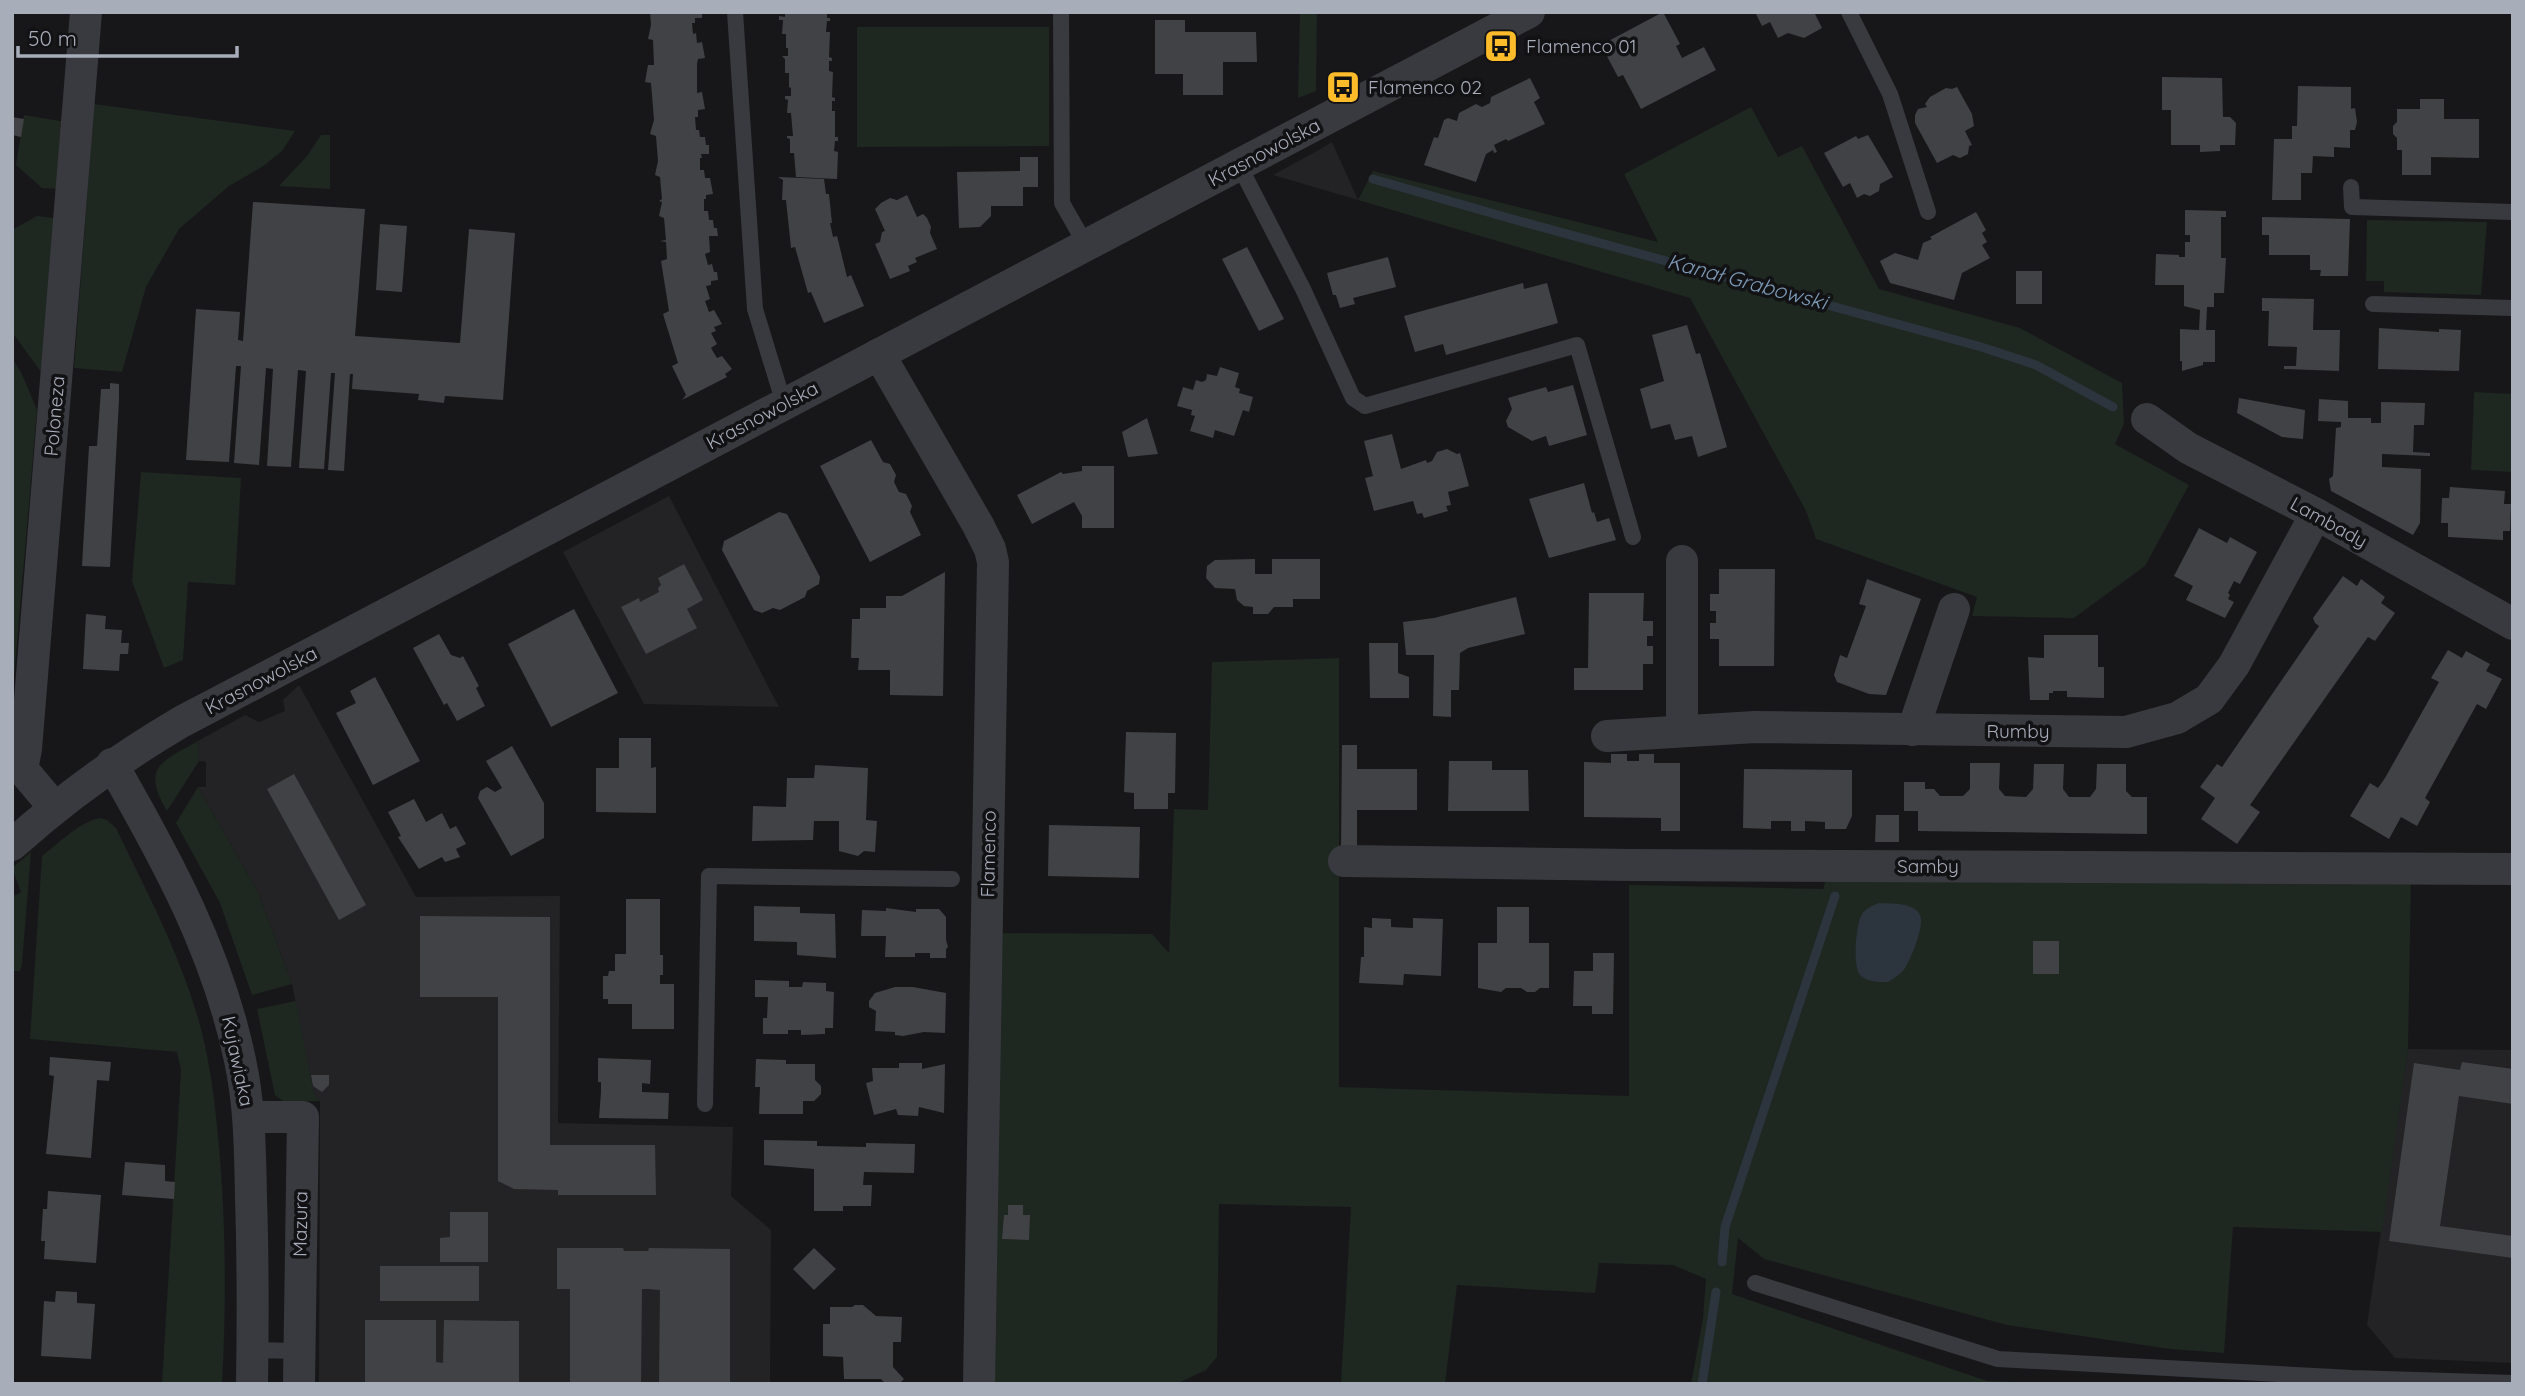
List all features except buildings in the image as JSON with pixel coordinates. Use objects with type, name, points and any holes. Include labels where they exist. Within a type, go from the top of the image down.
[{"type":"street","name":"Poloneza","points":[[54,807],[17,768],[26,749],[86,12]]},
{"type":"street","name":"Krasnowolska","points":[[12,845],[54,807],[112,764],[254,681],[379,619],[1239,165],[1509,17]]},
{"type":"street","name":"Flamenco","points":[[879,354],[985,537],[993,562],[979,1384]]},
{"type":"street","name":"Lambady","points":[[2147,419],[2188,448],[2316,514],[2513,624]]},
{"type":"street","name":"Rumby","points":[[1607,736],[1682,730],[1820,727],[2126,732],[2177,718],[2209,699],[2234,665],[2316,514]]},
{"type":"street","points":[[1682,561],[1682,730]]},
{"type":"street","points":[[1913,730],[1954,608]]},
{"type":"street","name":"Kujawiaka","points":[[112,764],[177,881],[204,941],[227,1006],[240,1062],[249,1117],[254,1314],[252,1384]]},
{"type":"street","name":"Samby","points":[[1344,861],[1617,865],[2513,869]]},
{"type":"street","name":"Mazura","points":[[249,1117],[303,1117],[299,1384]]},
{"type":"lane","points":[[736,12],[755,309],[784,404]]},
{"type":"lane","points":[[1061,12],[1062,203],[1086,245]]},
{"type":"lane","points":[[1849,12],[1890,94],[1928,212]]},
{"type":"lane","points":[[1239,165],[1303,289],[1353,398],[1365,405],[1577,345],[1633,537]]},
{"type":"lane","points":[[2351,187],[2352,207],[2513,212]]},
{"type":"lane","points":[[2373,304],[2513,308]]},
{"type":"lane","points":[[705,1104],[709,876],[952,878]]},
{"type":"lane","points":[[1755,1283],[1998,1359],[2353,1378],[2513,1383]]},
{"type":"lane","points":[[253,1350],[298,1351]]},
{"type":"shaded area","points":[[1300,12],[1317,12],[1316,91],[1298,98]]},
{"type":"shaded area","points":[[857,27],[1049,27],[1049,146],[857,147]]},
{"type":"shaded area","points":[[94,104],[295,131],[282,151],[262,167],[229,186],[179,229],[146,287],[122,372],[74,368]]},
{"type":"shaded area","points":[[1751,107],[1778,157],[1802,146],[1879,289],[2020,328],[2122,383],[2124,424],[2115,444],[2189,485],[2145,566],[2074,618],[1972,616],[1977,597],[1816,539],[1806,511],[1690,298],[1358,200],[1373,171],[1658,242],[1624,174]]},
{"type":"shaded area","points":[[24,115],[66,122],[60,189],[42,188],[16,165]]},
{"type":"shaded area","points":[[321,135],[330,135],[330,189],[279,186],[307,156]]},
{"type":"shaded area","points":[[1332,142],[1358,200],[1273,175],[1317,151]]},
{"type":"shaded area","points":[[37,216],[54,218],[41,372],[12,332],[12,230]]},
{"type":"shaded area","points":[[2367,220],[2487,222],[2481,295],[2384,292],[2384,281],[2366,281]]},
{"type":"shaded area","points":[[12,358],[37,410],[12,701]]},
{"type":"shaded area","points":[[2474,392],[2513,394],[2513,472],[2471,470]]},
{"type":"shaded area","points":[[141,472],[241,478],[235,585],[188,582],[183,660],[164,668],[132,581]]},
{"type":"shaded area","points":[[669,496],[779,707],[644,704],[563,552]]},
{"type":"shaded area","points":[[1339,658],[1339,1087],[1629,1096],[1629,885],[1823,889],[1827,876],[2411,879],[2408,1049],[2382,1232],[2233,1227],[2224,1353],[2170,1349],[2007,1325],[1764,1259],[1738,1238],[1732,1294],[1987,1381],[2083,1384],[1691,1384],[1703,1318],[1706,1279],[1673,1265],[1599,1263],[1595,1293],[1457,1285],[1445,1384],[1341,1384],[1351,1207],[1219,1204],[1217,1357],[1206,1370],[1176,1384],[991,1384],[997,933],[1152,934],[1169,953],[1174,809],[1208,810],[1212,662]]},
{"type":"shaded area","points":[[299,685],[416,897],[560,896],[558,1123],[733,1127],[731,1196],[771,1230],[770,1384],[319,1384],[320,1101],[314,1093],[292,984],[258,892],[198,787],[206,787],[206,762],[199,761],[198,741],[245,715],[259,722],[285,711],[283,700]]},
{"type":"shaded area","points":[[198,741],[199,761],[167,811],[156,784],[159,767]]},
{"type":"shaded area","points":[[198,787],[258,892],[292,984],[252,995],[220,903],[176,823]]},
{"type":"shaded area","points":[[100,818],[116,828],[163,927],[184,977],[205,1046],[212,1081],[223,1198],[225,1278],[222,1384],[162,1384],[181,1070],[177,1052],[30,1039],[42,856],[77,828]]},
{"type":"shaded area","points":[[31,852],[22,964],[20,971],[12,971],[12,897],[21,892],[12,868]]},
{"type":"shaded area","points":[[1879,903],[1902,904],[1913,908],[1921,920],[1917,942],[1908,964],[1888,982],[1864,978],[1856,965],[1859,921],[1867,909]]},
{"type":"shaded area","points":[[296,1001],[314,1093],[320,1101],[283,1101],[275,1095],[257,1009]]},
{"type":"shaded area","points":[[2408,1049],[2513,1050],[2513,1363],[2395,1358],[2367,1325]]},
{"type":"waterway","name":"Kanał Grabowski","points":[[1373,179],[1978,346],[2036,365],[2113,407]]},
{"type":"waterway","points":[[1722,1262],[1725,1227],[1835,896]]},
{"type":"waterway","points":[[1702,1384],[1716,1292]]},
{"type":"place","name":"Flamenco 01","points":[[1501,46]]},
{"type":"place","name":"Flamenco 02","points":[[1343,87]]}]
